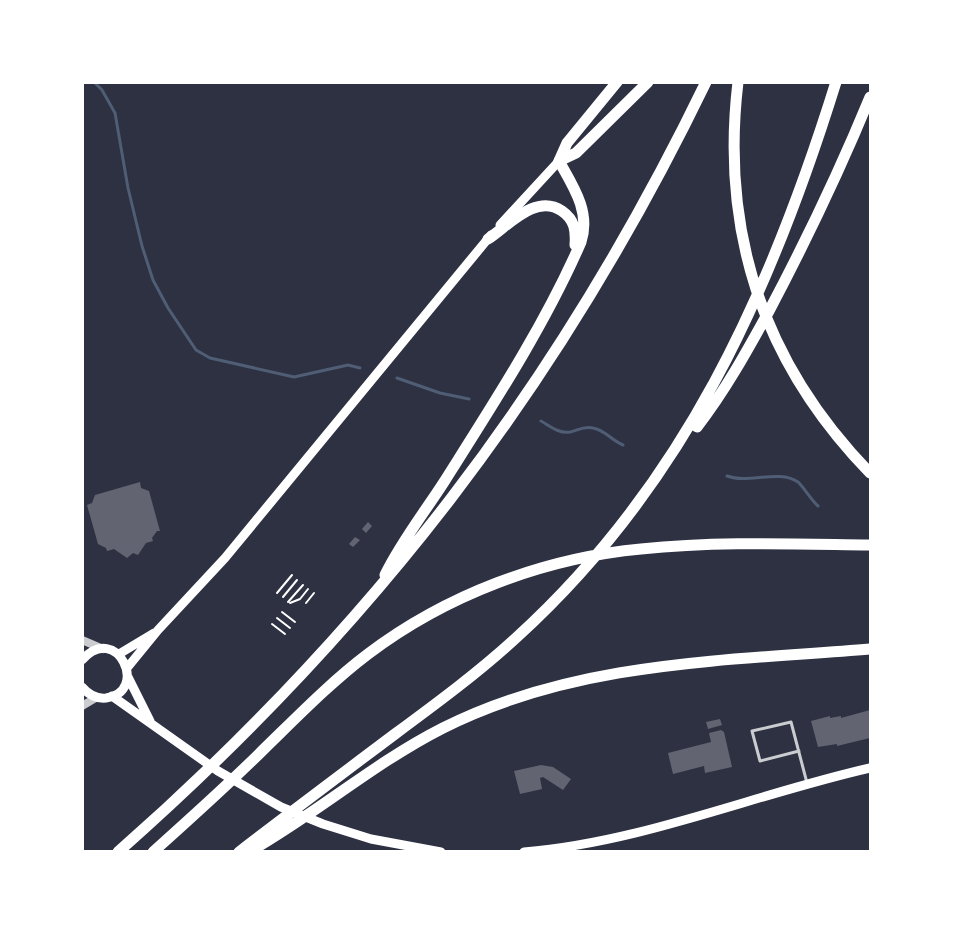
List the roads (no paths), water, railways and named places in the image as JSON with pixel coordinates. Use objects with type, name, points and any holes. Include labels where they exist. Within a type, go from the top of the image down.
[{"type":"highway","points":[[559,161],[567,143],[617,82]]},
{"type":"highway","points":[[559,161],[576,153],[648,82]]},
{"type":"highway","points":[[118,852],[256,724],[316,661],[380,588],[473,472],[557,350],[634,220],[706,82]]},
{"type":"highway","points":[[738,82],[734,136],[736,186],[742,237],[753,284],[775,337],[804,391],[834,432],[870,473]]},
{"type":"highway","points":[[668,461],[716,382],[744,326],[776,253],[807,171],[836,82]]},
{"type":"highway","points":[[238,852],[480,670],[568,587],[630,516],[668,461],[720,394],[750,344],[821,210],[870,97]]},
{"type":"highway","points":[[380,588],[397,552],[444,481],[512,371],[574,258],[584,232],[584,214],[572,184],[559,161]]},
{"type":"highway","points":[[488,239],[534,207],[549,205],[564,212],[573,223],[576,236],[574,258]]},
{"type":"highway","points":[[153,852],[353,666],[403,630],[468,596],[506,580],[551,566],[631,550],[704,545],[870,545]]},
{"type":"highway","points":[[249,852],[315,812],[407,748],[471,715],[520,696],[589,677],[635,669],[870,650]]},
{"type":"main road","points":[[82,687],[97,697],[112,696],[120,692],[127,673],[158,630],[236,545],[488,239],[559,161]]},
{"type":"main road","points":[[82,660],[88,654],[103,649],[119,654],[158,630]]},
{"type":"main road","points":[[119,654],[150,721]]},
{"type":"main road","points":[[112,696],[131,711],[150,721],[188,751],[266,799],[335,828],[384,843],[441,852]]},
{"type":"main road","points":[[524,852],[622,837],[808,783],[870,768]]},
{"type":"street","points":[[82,640],[103,649]]},
{"type":"street","points":[[82,706],[97,697]]},
{"type":"lane","points":[[799,751],[760,760],[752,731],[791,722],[808,783]]},
{"type":"waterway","points":[[94,82],[102,90],[115,113],[128,188],[142,246],[153,280],[168,308],[196,350],[210,358],[294,377],[348,365],[360,368]]},
{"type":"waterway","points":[[397,378],[440,393],[469,399]]},
{"type":"waterway","points":[[541,421],[562,432],[570,432],[581,428],[597,429],[623,445]]},
{"type":"waterway","points":[[727,476],[736,478],[773,476],[790,478],[798,482],[818,506]]}]
